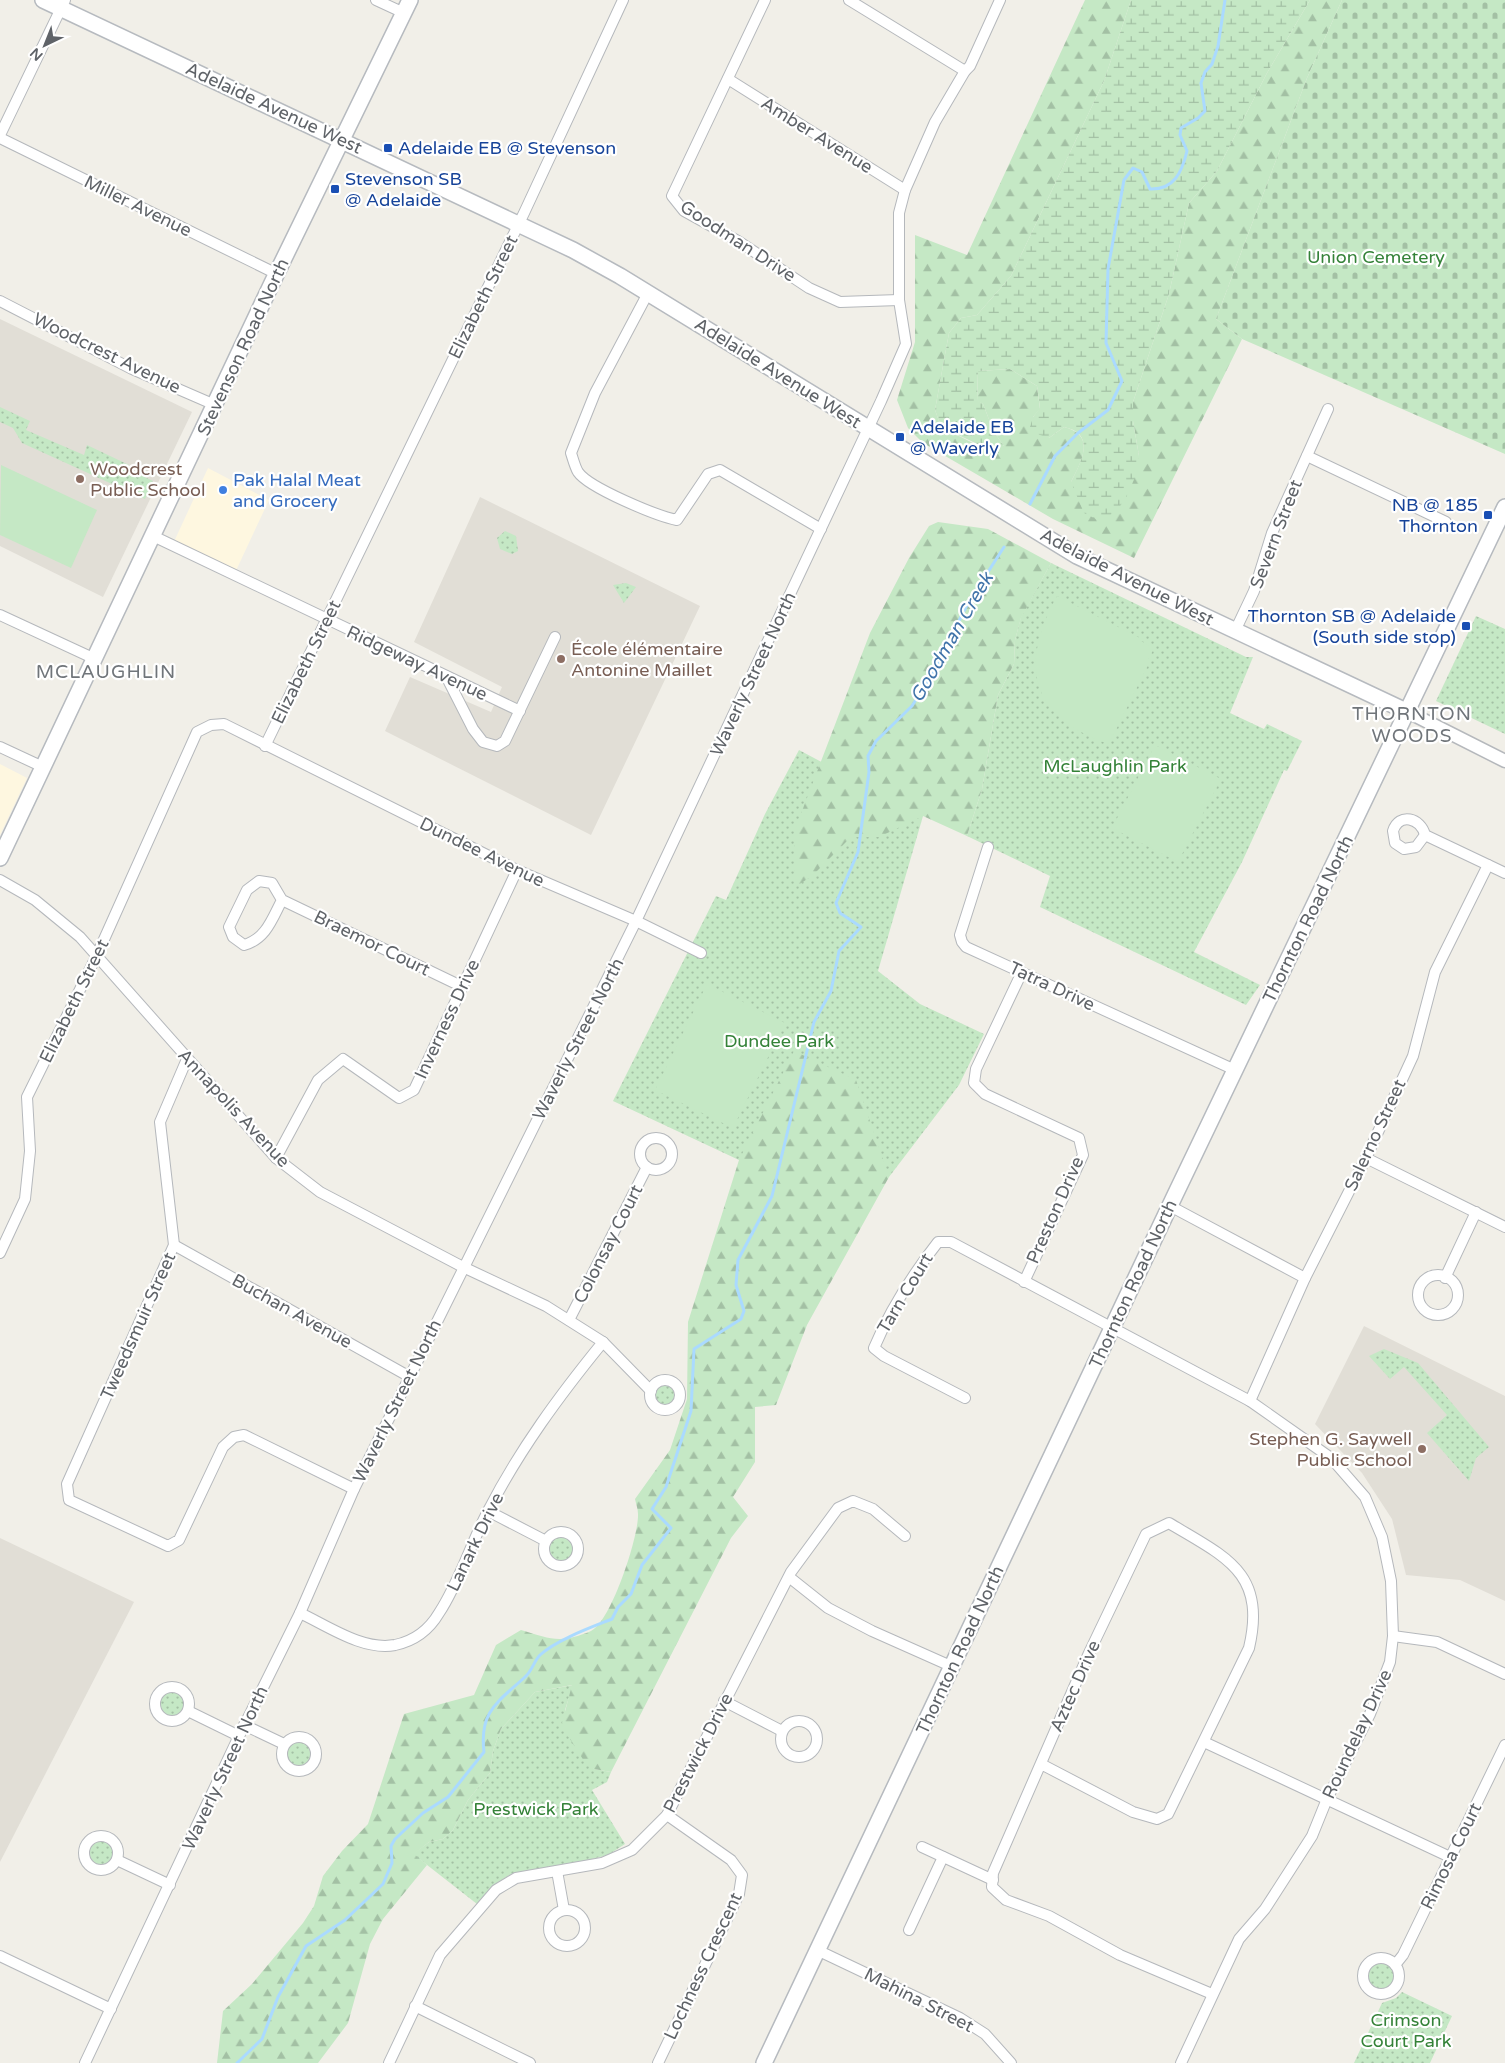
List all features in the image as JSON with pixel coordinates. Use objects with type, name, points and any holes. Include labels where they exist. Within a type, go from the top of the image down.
[{"type":"main road","name":"Adelaide Avenue West","points":[[43,0],[63,4],[581,255],[648,293],[1077,556],[1408,712]]},
{"type":"main road","name":"Stevenson Road North","points":[[0,858],[277,274],[407,6]]},
{"type":"main road","name":"Thornton Road North","points":[[764,2063],[1170,1206],[1505,506]]},
{"type":"street","points":[[376,0],[407,6]]},
{"type":"street","name":"Elizabeth Street","points":[[0,1253],[25,1199],[30,1151],[27,1097],[97,955],[197,732],[210,725],[224,724],[265,746],[518,224],[623,0]]},
{"type":"street","name":"Goodman Drive","points":[[765,0],[672,196],[684,211],[738,241],[809,288],[840,302],[899,300]]},
{"type":"street","points":[[849,0],[965,71]]},
{"type":"street","name":"Waverly Street North","points":[[86,2063],[244,1725],[300,1613],[354,1489],[636,922],[869,429],[906,344],[899,300],[899,213],[905,190],[935,122],[965,71],[970,66],[1000,0]]},
{"type":"street","points":[[0,137],[63,4]]},
{"type":"street","name":"Amber Avenue","points":[[728,79],[905,190]]},
{"type":"street","name":"Miller Avenue","points":[[0,137],[277,274]]},
{"type":"street","points":[[648,293],[595,393],[571,453],[578,473],[606,491],[662,517],[677,520],[708,474],[720,470],[822,529]]},
{"type":"street","name":"Woodcrest Avenue","points":[[0,301],[132,369],[215,405]]},
{"type":"street","name":"Severn Street","points":[[1235,631],[1246,613],[1272,534],[1328,409]]},
{"type":"street","points":[[1307,456],[1446,522]]},
{"type":"street","name":"Ridgeway Avenue","points":[[153,536],[520,711]]},
{"type":"street","points":[[0,615],[94,659]]},
{"type":"street","points":[[446,676],[473,729],[483,742],[497,746],[505,741],[556,637]]},
{"type":"street","name":"Adelaide Avenue West","points":[[1408,712],[1505,761]]},
{"type":"street","name":"Dundee Avenue","points":[[265,746],[517,870],[636,922],[701,953]]},
{"type":"street","points":[[0,747],[43,767]]},
{"type":"street","points":[[1425,835],[1505,873]]},
{"type":"street","name":"Tatra Drive","points":[[988,847],[960,938],[966,947],[1235,1070]]},
{"type":"street","name":"Salerno Street","points":[[1250,1401],[1305,1278],[1366,1158],[1413,1056],[1435,972],[1488,865]]},
{"type":"street","name":"Inverness Drive","points":[[276,1158],[318,1080],[342,1059],[399,1098],[414,1090],[517,870]]},
{"type":"street","name":"Annapolis Avenue","points":[[0,880],[35,900],[97,955],[276,1158],[320,1192],[463,1267],[546,1306],[569,1320],[603,1342],[651,1391]]},
{"type":"street","name":"Braemor Court","points":[[282,900],[266,931],[255,942],[244,945],[233,937],[229,927],[247,890],[259,881],[272,883],[282,900],[462,987]]},
{"type":"street","name":"Preston Drive","points":[[1022,972],[976,1069],[974,1083],[985,1094],[1079,1138],[1083,1155],[1024,1282]]},
{"type":"street","name":"Tweedsmuir Street","points":[[187,1059],[160,1122],[174,1245],[67,1484],[69,1500],[168,1546],[179,1540],[223,1447],[234,1437],[244,1434],[354,1489]]},
{"type":"street","points":[[1366,1158],[1505,1227]]},
{"type":"street","name":"Colonsay Court","points":[[569,1320],[647,1167]]},
{"type":"street","points":[[1170,1206],[1305,1278]]},
{"type":"street","points":[[1444,1278],[1476,1212]]},
{"type":"street","name":"Tarn Court","points":[[965,1398],[884,1356],[874,1348],[882,1327],[938,1242],[951,1242],[1024,1282],[1113,1327]]},
{"type":"street","name":"Buchan Avenue","points":[[174,1245],[410,1377]]},
{"type":"street","points":[[1437,1275],[1444,1278],[1454,1281],[1459,1294],[1453,1310],[1440,1316],[1423,1310],[1418,1297],[1423,1281],[1437,1275]]},
{"type":"street","name":"Roundelay Drive","points":[[1113,1327],[1250,1401],[1331,1458],[1365,1497],[1382,1537],[1391,1581],[1393,1636],[1390,1662],[1370,1714],[1327,1799],[1312,1836],[1265,1909],[1239,1939],[1181,2063]]},
{"type":"street","name":"Lanark Drive","points":[[300,1613],[366,1644],[378,1647],[395,1645],[420,1636],[440,1612],[488,1511],[527,1442],[556,1399],[603,1342]]},
{"type":"street","name":"Prestwick Drive","points":[[389,2063],[440,1955],[496,1890],[516,1878],[602,1863],[632,1850],[667,1815],[788,1577],[838,1508],[853,1500],[873,1509],[905,1536]]},
{"type":"street","points":[[488,1511],[546,1541]]},
{"type":"street","name":"Aztec Drive","points":[[993,1880],[993,1873],[1089,1652],[1146,1534],[1169,1523],[1220,1554],[1243,1577],[1250,1590],[1255,1623],[1249,1648],[1204,1742]]},
{"type":"street","points":[[788,1577],[828,1608],[872,1631],[953,1667]]},
{"type":"street","points":[[1393,1636],[1436,1642],[1505,1674]]},
{"type":"street","points":[[724,1701],[782,1731]]},
{"type":"street","points":[[188,1711],[239,1736]]},
{"type":"street","points":[[244,1725],[284,1744]]},
{"type":"street","points":[[1041,1764],[1133,1812],[1157,1819],[1168,1814],[1204,1742],[1450,1857]]},
{"type":"street","name":"Rimosa Court","points":[[1395,1965],[1404,1955],[1505,1745]]},
{"type":"street","name":"Lochness Crescent","points":[[658,2063],[739,1894],[742,1875],[731,1860],[667,1815]]},
{"type":"street","points":[[922,1847],[993,1880],[992,1887],[1006,1900],[1049,1916],[1120,1954],[1212,1994]]},
{"type":"street","points":[[910,1930],[943,1857]]},
{"type":"street","points":[[117,1860],[170,1885]]},
{"type":"street","points":[[557,1871],[564,1910]]},
{"type":"street","name":"Mahina Street","points":[[817,1950],[960,2018],[986,2034],[1011,2063]]},
{"type":"street","points":[[0,1956],[111,2008]]},
{"type":"street","points":[[415,2006],[530,2063]]},
{"type":"shaded area","name":"Woodcrest Public School","points":[[0,319],[192,412],[103,597],[0,546]]},
{"type":"shaded area","points":[[208,468],[269,500],[233,577],[172,546]]},
{"type":"shaded area","name":"École élémentaire Antonine Maillet","points":[[480,497],[700,606],[591,835],[385,731],[410,677],[491,712],[502,687],[414,642]]},
{"type":"shaded area","points":[[0,764],[27,778],[0,835]]},
{"type":"shaded area","name":"Stephen G. Saywell Public School","points":[[1364,1326],[1505,1396],[1505,1601],[1460,1580],[1406,1575],[1392,1519],[1362,1473],[1315,1424]]},
{"type":"shaded area","points":[[0,1538],[134,1602],[0,1862]]},
{"type":"green space","points":[[1085,0],[1131,0],[1104,81],[1011,276],[977,315],[961,318],[949,333],[935,410],[941,427],[991,452],[1004,446],[994,432],[983,404],[977,401],[978,371],[1010,369],[1037,386],[1040,409],[1033,417],[1049,438],[1064,427],[1080,436],[1084,450],[1071,482],[1139,456],[1133,421],[1133,402],[1169,294],[1189,203],[1217,171],[1267,73],[1310,0],[1342,0],[1307,78],[1216,319],[1242,339],[1134,558],[1053,519],[923,443],[908,428],[897,400],[915,342],[915,235],[967,255]]},
{"type":"green space","points":[[1131,0],[1310,0],[1267,73],[1217,171],[1189,203],[1169,294],[1133,402],[1133,421],[1139,456],[1136,475],[1126,498],[1115,513],[1098,520],[1084,513],[1071,482],[1084,450],[1080,436],[1064,427],[1049,438],[1034,433],[1030,427],[1033,417],[1040,408],[1037,386],[1010,369],[978,371],[977,400],[983,404],[994,432],[1004,446],[1004,453],[1001,455],[941,427],[935,410],[949,333],[961,318],[977,315],[1011,276],[1104,81]]},
{"type":"green space","name":"Union Cemetery","points":[[1342,0],[1505,0],[1505,454],[1242,339],[1216,319],[1307,78]]},
{"type":"green space","points":[[0,407],[30,421],[26,430],[84,455],[87,445],[129,465],[128,469],[153,481],[145,499],[22,443],[13,428],[0,422]]},
{"type":"green space","points":[[1,465],[97,510],[71,568],[0,535]]},
{"type":"green space","points":[[938,522],[988,529],[1051,563],[1021,618],[1015,640],[1014,664],[998,695],[982,789],[967,836],[923,816],[879,837],[851,837],[812,876],[795,887],[794,832],[870,633],[909,558],[929,526]]},
{"type":"green space","points":[[505,531],[516,536],[518,551],[512,554],[500,549],[497,538]]},
{"type":"green space","name":"McLaughlin Park","points":[[1051,563],[1246,657],[1253,657],[1230,713],[1264,729],[1267,724],[1302,741],[1287,771],[1284,770],[1242,862],[1194,952],[1260,985],[1246,1005],[1040,907],[1050,876],[967,836],[982,789],[998,695],[1014,664],[1015,640],[1021,617]]},
{"type":"green space","points":[[626,583],[636,587],[624,603],[613,585]]},
{"type":"green space","points":[[1057,596],[1142,639],[1141,641],[1152,647],[1153,650],[1147,662],[1149,663],[1109,744],[1083,733],[1062,719],[1048,704],[1039,686],[1036,667],[1038,645],[1045,622]]},
{"type":"green space","points":[[1476,616],[1505,629],[1505,734],[1436,701]]},
{"type":"green space","points":[[1155,745],[1221,779],[1178,862],[1112,828]]},
{"type":"green space","name":"Dundee Park","points":[[799,750],[923,816],[878,971],[920,1004],[984,1034],[959,1085],[889,1177],[739,1160],[613,1101],[716,896],[726,900],[765,814]]},
{"type":"green space","points":[[707,984],[785,1023],[733,1128],[655,1090]]},
{"type":"green space","points":[[794,1051],[856,1080],[889,1177],[807,1325],[776,1405],[755,1407],[755,1462],[733,1497],[748,1516],[731,1538],[611,1772],[594,1769],[584,1761],[562,1723],[572,1685],[535,1692],[501,1729],[493,1751],[490,1773],[468,1800],[453,1830],[443,1839],[429,1842],[414,1854],[427,1865],[383,1919],[370,1944],[348,2023],[318,2063],[217,2063],[223,2011],[252,1984],[303,1923],[314,1906],[323,1876],[342,1851],[368,1824],[404,1714],[474,1695],[496,1645],[521,1630],[548,1638],[571,1638],[591,1631],[599,1624],[607,1612],[615,1596],[634,1540],[638,1514],[635,1499],[670,1450],[687,1399],[688,1322],[739,1160]]},
{"type":"green space","points":[[1384,1349],[1418,1363],[1489,1447],[1476,1458],[1469,1481],[1427,1433],[1447,1415],[1404,1367],[1390,1379],[1369,1356]]},
{"type":"green space","points":[[665,1385],[672,1388],[675,1395],[672,1402],[665,1405],[658,1402],[655,1395],[658,1388]]},
{"type":"green space","points":[[561,1536],[570,1540],[574,1549],[570,1558],[561,1562],[552,1558],[548,1549],[552,1540]]},
{"type":"green space","name":"Prestwick Park","points":[[573,1685],[565,1710],[594,1769],[611,1772],[607,1782],[592,1790],[625,1844],[608,1855],[513,1873],[492,1886],[477,1904],[413,1854],[429,1842],[443,1839],[453,1830],[468,1800],[490,1773],[493,1751],[501,1729],[535,1692]]},
{"type":"green space","points":[[171,1691],[180,1695],[184,1704],[180,1713],[171,1717],[162,1713],[158,1704],[162,1695]]},
{"type":"green space","points":[[294,1742],[304,1742],[311,1749],[311,1759],[304,1766],[294,1766],[287,1759],[287,1749]]},
{"type":"green space","points":[[101,1839],[110,1843],[114,1852],[110,1861],[101,1865],[92,1861],[88,1852],[92,1843]]},
{"type":"green space","points":[[1381,1963],[1390,1967],[1394,1976],[1390,1985],[1381,1989],[1372,1985],[1368,1976],[1372,1967]]},
{"type":"green space","name":"Crimson Court Park","points":[[1402,1992],[1452,2016],[1430,2063],[1354,2063],[1382,2003],[1396,1998]]},
{"type":"waterway","name":"Goodman Creek","points":[[1030,504],[1055,456],[1078,433],[1108,410],[1122,381],[1106,343],[1108,269],[1124,180],[1133,168],[1142,172],[1150,189],[1158,189],[1171,183],[1179,173],[1187,151],[1180,135],[1181,128],[1198,118],[1205,111],[1201,83],[1205,72],[1212,64],[1218,46],[1225,0]]},
{"type":"waterway","name":"Goodman Creek","points":[[237,2063],[262,2039],[278,1997],[306,1946],[345,1920],[383,1884],[392,1863],[391,1846],[395,1839],[423,1813],[448,1797],[484,1752],[484,1726],[492,1708],[527,1675],[538,1657],[547,1649],[574,1634],[612,1619],[618,1607],[631,1594],[642,1565],[671,1528],[652,1509],[666,1487],[691,1411],[694,1349],[741,1319],[744,1311],[736,1285],[738,1260],[772,1196],[814,1022],[831,991],[839,951],[861,927],[840,913],[836,903],[858,852],[869,772],[868,756],[876,741],[912,706],[931,676],[968,603],[1004,547]]},
{"type":"place","name":"Adelaide EB @ Stevenson","points":[[388,148]]},
{"type":"place","name":"Stevenson SB @ Adelaide","points":[[335,189]]},
{"type":"place","name":"Adelaide EB @ Waverly","points":[[900,437]]},
{"type":"place","name":"Woodcrest Public School","points":[[80,479]]},
{"type":"place","name":"Pak Halal Meat and Grocery","points":[[223,490]]},
{"type":"place","name":"NB @ 185 Thornton","points":[[1488,515]]},
{"type":"place","name":"Thornton SB @ Adelaide (South side stop)","points":[[1466,626]]},
{"type":"place","name":"École élémentaire Antonine Maillet","points":[[561,659]]},
{"type":"place","name":"Stephen G. Saywell Public School","points":[[1422,1449]]},
{"type":"district","name":"MCLAUGHLIN","points":[[106,671]]},
{"type":"district","name":"THORNTON WOODS","points":[[1412,724]]}]
